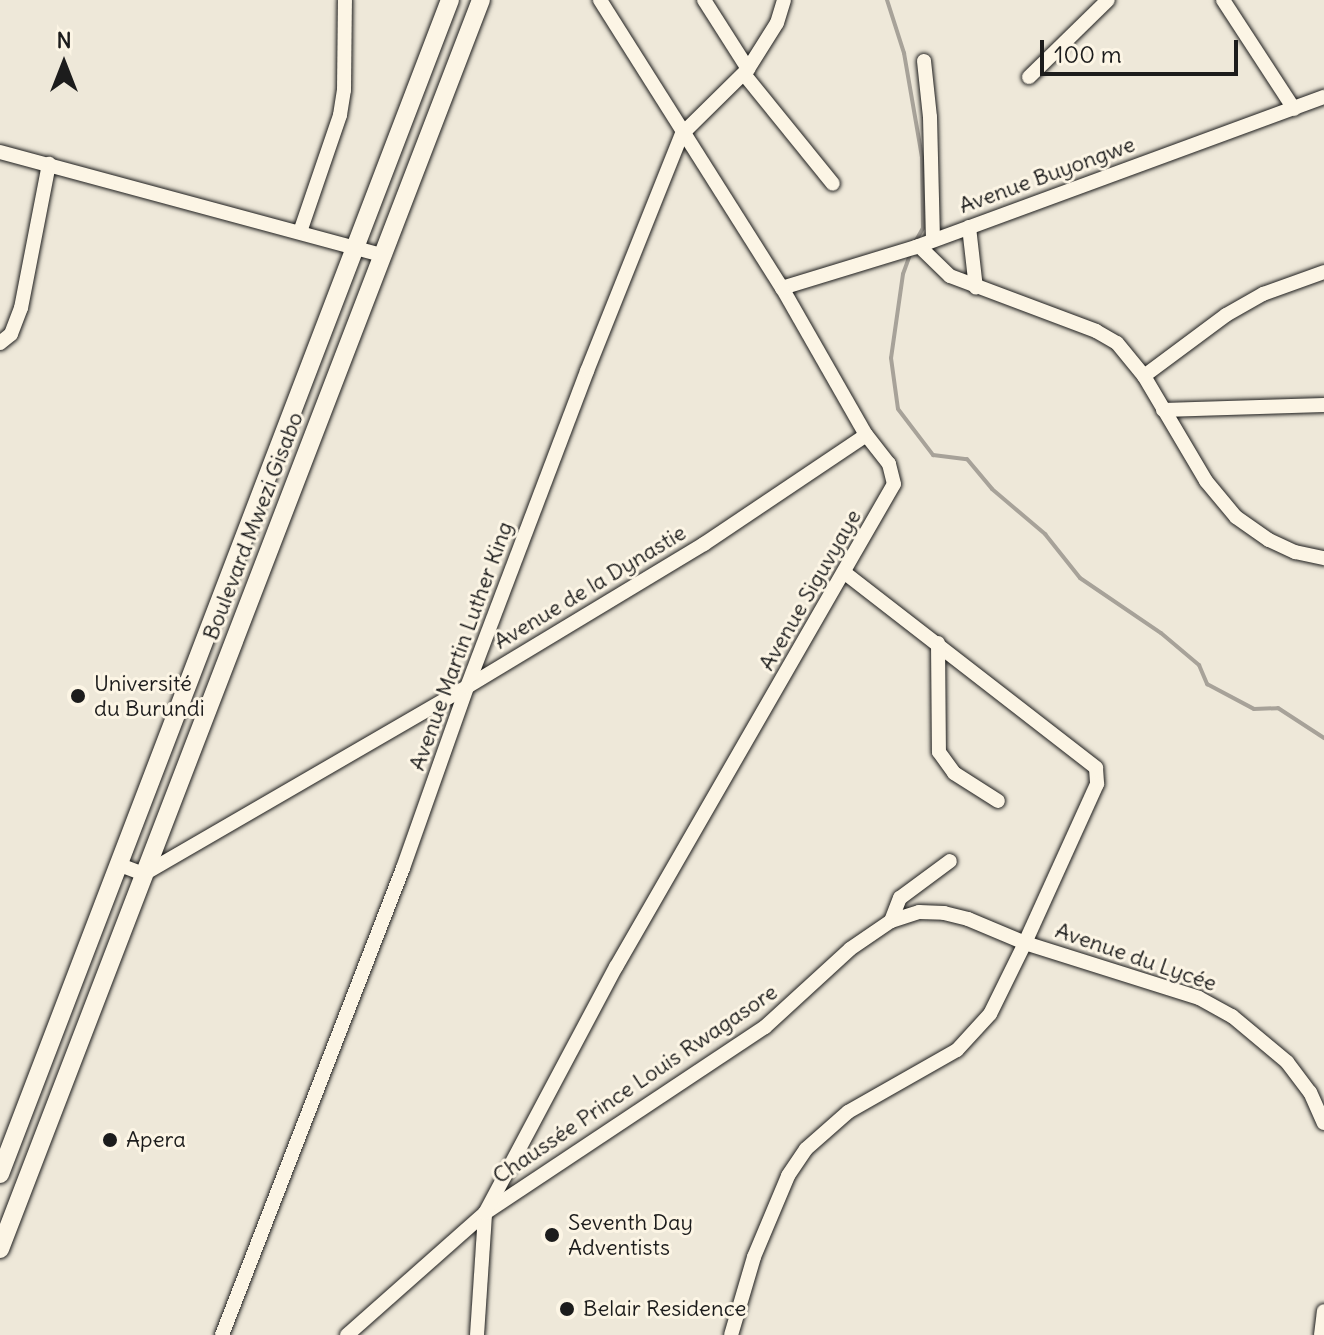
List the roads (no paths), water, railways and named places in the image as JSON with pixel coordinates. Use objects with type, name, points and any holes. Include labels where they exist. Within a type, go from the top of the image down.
[{"type":"main road","name":"Boulevard Mwezi Gisabo","points":[[0,1174],[450,0]]},
{"type":"main road","name":"Boulevard Mwezi Gisabo","points":[[2,1238],[481,0]]},
{"type":"main road","points":[[252,520],[276,531]]},
{"type":"street","points":[[300,232],[340,115],[344,90],[345,0]]},
{"type":"street","name":"Avenue Siguvyaye","points":[[485,1213],[624,953],[894,484],[893,472],[866,435],[782,288],[600,0]]},
{"type":"street","points":[[704,0],[746,72],[833,184]]},
{"type":"street","name":"Avenue Martin Luther King","points":[[222,1335],[403,868],[467,687],[682,134],[746,72],[777,23],[784,0]]},
{"type":"street","points":[[1029,77],[1108,0]]},
{"type":"street","points":[[1223,0],[1294,109]]},
{"type":"street","points":[[924,61],[930,117],[933,240]]},
{"type":"street","name":"Avenue Buyongwe","points":[[782,288],[917,246],[1324,97]]},
{"type":"street","points":[[0,152],[383,255]]},
{"type":"street","points":[[0,343],[11,334],[21,308],[49,164]]},
{"type":"street","points":[[969,227],[976,288]]},
{"type":"street","points":[[917,246],[950,276],[1096,331],[1117,343],[1144,376],[1206,481],[1236,517],[1269,540],[1295,552],[1324,558]]},
{"type":"street","points":[[1144,376],[1226,315],[1263,294],[1324,272]]},
{"type":"street","points":[[1163,410],[1324,405]]},
{"type":"street","name":"Avenue de la Dynastie","points":[[144,874],[467,687],[704,544],[866,435]]},
{"type":"street","points":[[731,1335],[754,1257],[788,1176],[806,1149],[848,1112],[957,1050],[990,1014],[1097,784],[1096,768],[845,573]]},
{"type":"street","points":[[938,643],[939,752],[954,773],[998,801]]},
{"type":"street","points":[[891,921],[900,898],[950,861]]},
{"type":"street","points":[[120,865],[144,874]]},
{"type":"street","name":"Chaussée Prince Louis Rwagasore","points":[[347,1335],[485,1213],[765,1027],[850,949],[891,921],[919,912],[944,913],[1025,943]]},
{"type":"street","name":"Avenue du Lycée","points":[[1025,943],[1199,998],[1232,1016],[1287,1062],[1310,1092],[1324,1123]]},
{"type":"street","points":[[477,1335],[485,1213]]},
{"type":"street","points":[[1321,1335],[1324,1311]]},
{"type":"waterway","points":[[887,0],[904,53],[922,157],[923,228],[914,244]]},
{"type":"waterway","points":[[911,252],[903,274],[891,358],[898,409],[933,455],[967,459],[992,489],[1045,534],[1080,578],[1161,633],[1199,665],[1207,684],[1254,709],[1278,708],[1324,738]]},
{"type":"place","name":"Université du Burundi","points":[[78,696]]},
{"type":"place","name":"Apera","points":[[110,1140]]},
{"type":"place","name":"Seventh Day Adventists","points":[[552,1235]]},
{"type":"place","name":"Belair Residence","points":[[567,1309]]}]
